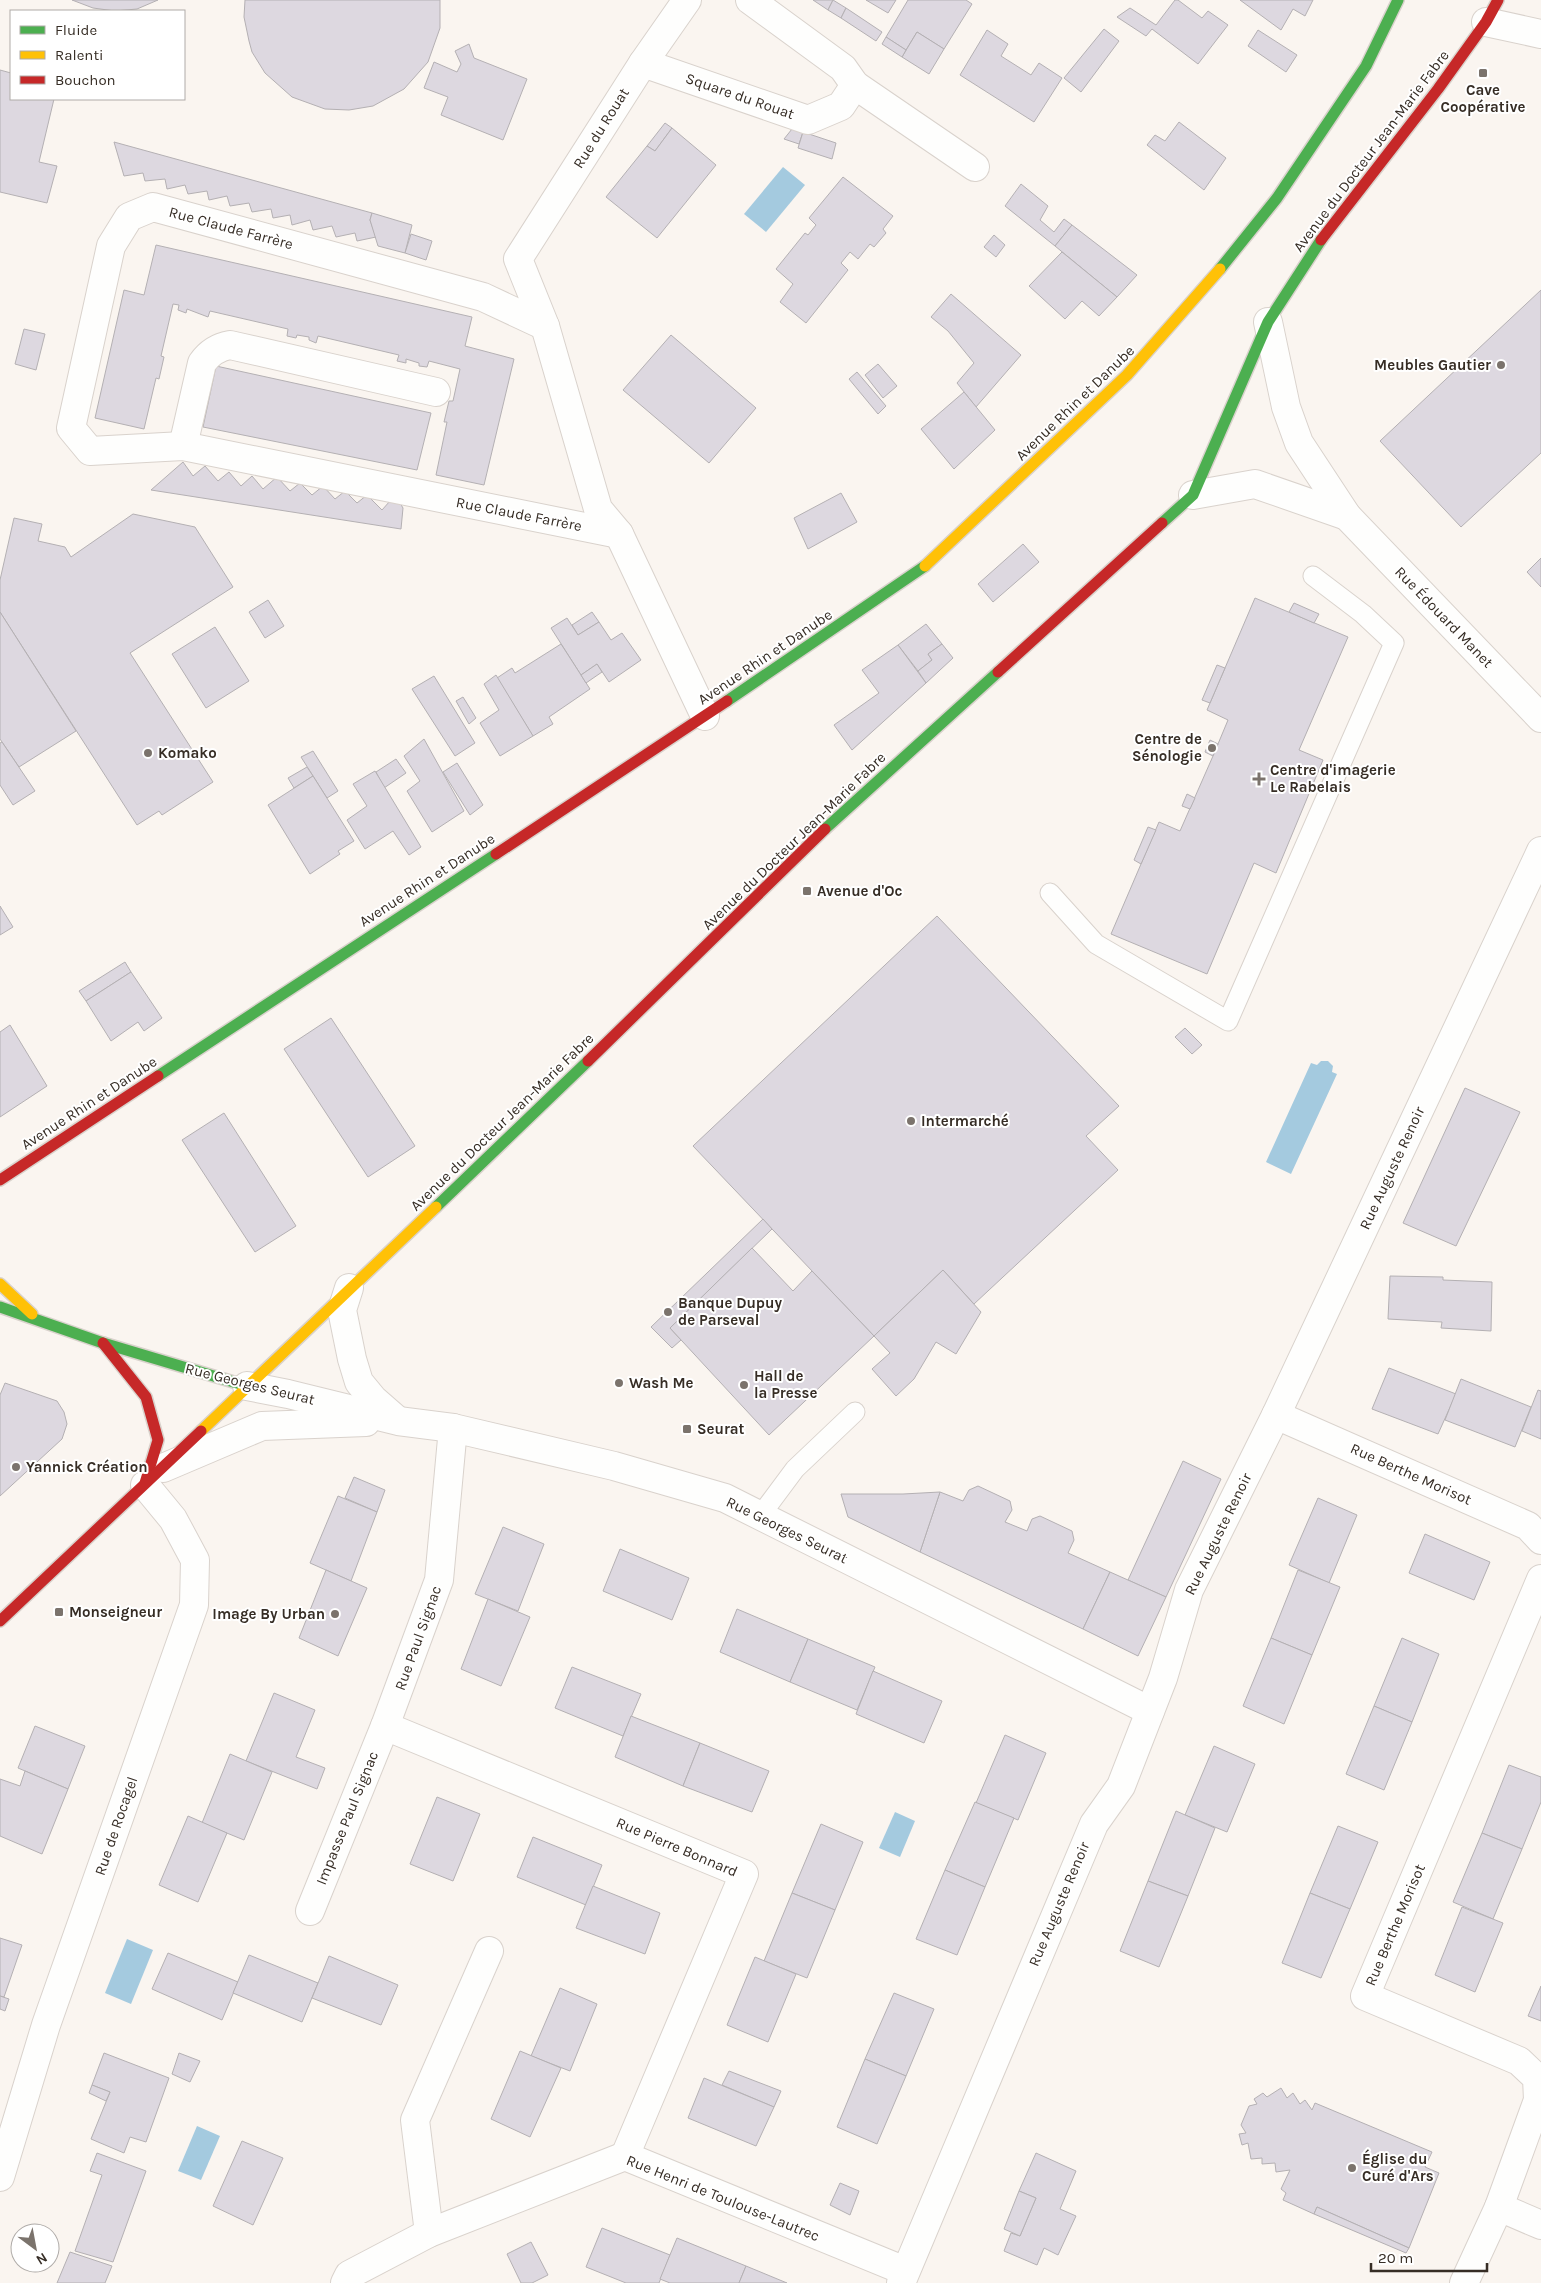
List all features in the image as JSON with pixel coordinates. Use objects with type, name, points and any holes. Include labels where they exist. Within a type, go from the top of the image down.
[{"type":"main road","name":"Avenue Rhin et Danube","points":[[0,1180],[705,716],[929,563],[1127,375],[1199,295],[1277,198],[1366,66],[1398,0]]},
{"type":"main road","name":"Avenue du Docteur Jean-Marie Fabre","points":[[0,1621],[507,1140],[826,828],[1193,495],[1268,322],[1326,231],[1438,89],[1492,11]]},
{"type":"main road","name":"Rue Georges Seurat","points":[[0,1284],[41,1322]]},
{"type":"main road","name":"Rue Georges Seurat","points":[[0,1307],[103,1343],[247,1386]]},
{"type":"main road","points":[[103,1343],[146,1397],[158,1440],[153,1477]]},
{"type":"street","name":"Rue du Rouat","points":[[518,259],[643,62],[687,0]]},
{"type":"street","points":[[750,0],[843,68],[855,85],[975,167]]},
{"type":"street","points":[[1492,11],[1541,34]]},
{"type":"street","name":"Square du Rouat","points":[[643,62],[808,120],[841,106],[855,85]]},
{"type":"street","name":"Rue Claude Farrère","points":[[545,326],[483,297],[153,207],[129,217],[111,246],[71,428],[90,451],[183,446],[619,534]]},
{"type":"street","name":"Rue Claude Farrère","points":[[518,259],[545,326],[598,508],[619,534],[705,716]]},
{"type":"street","name":"Rue Édouard Manet","points":[[1268,322],[1286,407],[1300,443],[1347,516],[1541,718]]},
{"type":"street","points":[[183,446],[202,363],[207,356],[222,346],[230,345],[436,392]]},
{"type":"street","name":"Rue Édouard Manet","points":[[1193,495],[1255,484],[1347,516]]},
{"type":"street","name":"Rue Auguste Renoir","points":[[903,2277],[1094,1824],[1121,1786],[1163,1678],[1189,1590],[1276,1415],[1541,851]]},
{"type":"street","points":[[349,1288],[342,1310],[359,1382],[373,1399],[398,1421]]},
{"type":"street","name":"Rue Georges Seurat","points":[[247,1386],[398,1421],[453,1428],[614,1466],[725,1498],[1150,1711]]},
{"type":"street","name":"Rue Berthe Morisot","points":[[1276,1415],[1528,1526],[1541,1540]]},
{"type":"street","name":"Rue Georges Seurat","points":[[153,1477],[262,1426],[398,1421]]},
{"type":"street","name":"Rue Paul Signac","points":[[385,1726],[439,1580],[453,1428]]},
{"type":"street","name":"Rue de Rocagel","points":[[0,2177],[46,2025],[194,1605],[195,1560],[153,1477]]},
{"type":"street","name":"Rue Berthe Morisot","points":[[1464,2283],[1499,2207],[1538,2100],[1537,2078],[1519,2061],[1364,1996],[1541,1579]]},
{"type":"street","name":"Impasse Paul Signac","points":[[310,1910],[385,1726]]},
{"type":"street","name":"Rue Pierre Bonnard","points":[[385,1726],[744,1874],[625,2156]]},
{"type":"street","points":[[429,2233],[415,2120],[489,1951]]},
{"type":"street","name":"Rue Henri de Toulouse-Lautrec","points":[[345,2283],[349,2275],[429,2233],[625,2156],[903,2277]]},
{"type":"street","points":[[1499,2207],[1541,2225]]},
{"type":"lane","points":[[1050,893],[1096,944],[1228,1021],[1394,643],[1363,614],[1313,576]]},
{"type":"lane","points":[[760,1516],[795,1469],[855,1412]]},
{"type":"water","points":[[783,167],[805,185],[766,232],[744,214]]},
{"type":"water","points":[[1321,1061],[1328,1061],[1333,1066],[1332,1072],[1337,1074],[1291,1174],[1266,1162],[1311,1063],[1317,1065]]},
{"type":"water","points":[[895,1812],[915,1821],[900,1857],[879,1848]]},
{"type":"water","points":[[127,1939],[153,1950],[131,2004],[105,1993]]},
{"type":"water","points":[[197,2126],[220,2136],[201,2180],[178,2171]]},
{"type":"building","points":[[72,0],[158,0],[137,9],[108,10],[93,8]]},
{"type":"building","points":[[245,0],[440,0],[440,28],[428,62],[404,89],[373,106],[349,110],[325,109],[292,97],[265,73],[252,52],[244,17]]},
{"type":"building","points":[[813,0],[833,0],[828,10]]},
{"type":"building","points":[[833,0],[846,8],[841,18],[828,10]]},
{"type":"building","points":[[866,0],[896,0],[888,13]]},
{"type":"building","points":[[908,0],[966,0],[972,4],[944,49],[917,32],[906,50],[886,37]]},
{"type":"building","points":[[1175,0],[1178,0],[1202,18],[1208,11],[1228,25],[1198,64],[1152,29],[1146,36],[1117,17],[1130,8],[1156,25]]},
{"type":"building","points":[[1240,0],[1313,0],[1305,16],[1293,9],[1281,30]]},
{"type":"building","points":[[846,8],[882,32],[876,41],[841,18]]},
{"type":"building","points":[[1104,29],[1119,41],[1081,92],[1064,78]]},
{"type":"building","points":[[987,30],[1008,44],[1001,56],[1031,75],[1039,63],[1062,78],[1034,122],[960,75]]},
{"type":"building","points":[[1258,30],[1297,55],[1286,72],[1248,46]]},
{"type":"building","points":[[917,32],[944,49],[929,74],[902,57]]},
{"type":"building","points":[[886,37],[906,50],[902,57],[882,44]]},
{"type":"building","points":[[469,44],[474,58],[527,79],[503,140],[441,115],[448,97],[424,88],[434,62],[457,72],[461,64],[455,51]]},
{"type":"building","points":[[0,70],[10,73],[10,100],[54,100],[39,162],[57,166],[47,203],[0,192]]},
{"type":"building","points":[[1179,122],[1226,158],[1204,190],[1147,145],[1155,135],[1165,141]]},
{"type":"building","points":[[665,123],[672,128],[655,151],[647,146]]},
{"type":"building","points":[[672,128],[716,165],[657,238],[606,197],[647,146],[655,151]]},
{"type":"building","points":[[792,129],[803,132],[799,144],[784,139]]},
{"type":"building","points":[[803,132],[836,143],[832,159],[798,148]]},
{"type":"building","points":[[114,142],[372,213],[370,220],[376,237],[357,241],[355,233],[336,237],[332,226],[313,230],[310,220],[292,225],[290,215],[273,218],[271,209],[252,212],[249,203],[230,206],[227,196],[209,200],[207,191],[188,194],[185,185],[167,189],[165,179],[145,181],[143,173],[124,176]]},
{"type":"building","points":[[843,177],[893,216],[883,229],[886,233],[874,247],[870,244],[858,259],[850,252],[841,263],[848,270],[806,323],[780,302],[793,284],[776,269],[805,233],[808,235],[816,225],[809,218]]},
{"type":"building","points":[[1021,184],[1048,206],[1040,220],[1054,232],[1064,219],[1072,225],[1055,246],[1005,206]]},
{"type":"building","points":[[372,213],[412,225],[405,253],[378,246],[370,220]]},
{"type":"building","points":[[1072,225],[1137,275],[1117,297],[1055,246]]},
{"type":"building","points":[[411,234],[432,241],[426,260],[405,253]]},
{"type":"building","points":[[994,235],[1005,245],[996,257],[984,247]]},
{"type":"building","points":[[156,245],[472,317],[465,346],[514,359],[484,485],[436,475],[447,422],[444,422],[449,401],[453,401],[460,369],[429,361],[427,367],[419,366],[419,363],[406,359],[406,363],[397,361],[399,355],[318,336],[316,343],[309,340],[309,337],[297,335],[296,338],[287,336],[288,329],[210,311],[208,317],[187,309],[186,313],[178,310],[179,305],[173,304],[161,356],[164,357],[159,379],[156,378],[144,429],[95,418],[124,290],[144,295]]},
{"type":"building","points":[[1062,252],[1117,297],[1099,316],[1082,301],[1065,319],[1029,286]]},
{"type":"building","name":"Meubles Gautier","points":[[1541,290],[1541,453],[1461,527],[1380,441]]},
{"type":"building","points":[[951,294],[1021,355],[976,407],[957,383],[974,363],[948,331],[931,317]]},
{"type":"building","points":[[24,329],[45,334],[36,370],[15,364]]},
{"type":"building","points":[[671,335],[756,408],[709,463],[623,390]]},
{"type":"building","points":[[878,364],[897,386],[883,398],[865,375]]},
{"type":"building","points":[[216,366],[431,413],[417,470],[203,427]]},
{"type":"building","points":[[857,372],[886,406],[878,414],[849,379]]},
{"type":"building","points":[[964,392],[995,430],[954,469],[921,429]]},
{"type":"building","points":[[183,462],[193,476],[205,466],[218,481],[229,472],[241,486],[252,476],[263,489],[277,477],[290,491],[300,483],[312,495],[323,486],[335,499],[345,491],[357,503],[367,495],[382,510],[390,501],[400,503],[403,508],[401,529],[151,490]]},
{"type":"building","points":[[841,493],[857,522],[808,549],[794,518]]},
{"type":"building","points":[[133,514],[195,527],[233,587],[130,653],[213,782],[162,815],[159,811],[137,825],[0,612],[0,580],[14,518],[42,524],[38,541],[65,547],[71,557]]},
{"type":"building","points":[[1023,544],[1039,562],[993,602],[978,584]]},
{"type":"building","points":[[1541,558],[1541,587],[1527,572]]},
{"type":"building","name":"Centre d'imagerie Le Rabelais","points":[[1255,598],[1348,637],[1299,750],[1323,760],[1276,873],[1254,863],[1207,974],[1111,934],[1159,822],[1180,831],[1213,756],[1228,720],[1207,710]]},
{"type":"building","points":[[268,600],[284,626],[265,638],[249,612]]},
{"type":"building","points":[[1294,603],[1319,614],[1314,623],[1289,612]]},
{"type":"building","points":[[0,612],[76,731],[19,767],[0,739]]},
{"type":"building","points":[[592,612],[599,622],[578,635],[572,625]]},
{"type":"building","points":[[567,618],[578,635],[599,622],[611,640],[622,633],[641,660],[609,682],[597,664],[581,675],[551,628]]},
{"type":"building","points":[[926,624],[942,644],[928,654],[932,660],[918,671],[898,645]]},
{"type":"building","points":[[215,627],[249,681],[206,708],[172,654]]},
{"type":"building","points":[[561,644],[590,689],[549,717],[553,724],[533,736],[497,678],[512,668],[515,673]]},
{"type":"building","points":[[942,644],[953,658],[926,683],[918,671],[932,660],[928,654]]},
{"type":"building","points":[[898,645],[926,683],[852,750],[834,725],[879,693],[862,670]]},
{"type":"building","points":[[597,664],[602,672],[586,683],[581,675]]},
{"type":"building","points":[[1217,665],[1225,668],[1210,703],[1202,700]]},
{"type":"building","points":[[496,675],[533,736],[500,756],[480,723],[499,710],[484,684]]},
{"type":"building","points":[[434,676],[475,743],[455,756],[412,689]]},
{"type":"building","points":[[463,697],[476,718],[469,724],[456,701]]},
{"type":"building","points":[[424,739],[464,811],[432,832],[407,791],[420,781],[404,756]]},
{"type":"building","name":"Centre de Sénologie","points":[[1210,740],[1218,744],[1213,756],[1205,752]]},
{"type":"building","points":[[2,742],[35,791],[13,805],[0,785],[0,743]]},
{"type":"building","points":[[313,751],[338,791],[327,798],[301,757]]},
{"type":"building","points":[[396,759],[406,773],[384,788],[376,772]]},
{"type":"building","points":[[457,763],[483,805],[470,815],[443,772]]},
{"type":"building","points":[[307,767],[313,776],[294,788],[288,778]]},
{"type":"building","points":[[375,771],[421,847],[409,855],[393,831],[365,849],[347,820],[367,806],[353,784]]},
{"type":"building","points":[[313,776],[354,841],[338,851],[340,854],[310,874],[268,805]]},
{"type":"building","points":[[1187,794],[1195,798],[1190,809],[1182,806]]},
{"type":"building","points":[[1148,827],[1156,830],[1141,864],[1134,860]]},
{"type":"building","points":[[0,906],[13,927],[0,935]]},
{"type":"building","name":"Intermarché","points":[[937,916],[1119,1106],[1086,1136],[1118,1170],[974,1304],[943,1270],[874,1336],[693,1146]]},
{"type":"building","points":[[125,962],[131,972],[86,1001],[79,991]]},
{"type":"building","points":[[131,972],[162,1018],[144,1031],[138,1022],[111,1041],[86,1001]]},
{"type":"building","points":[[331,1018],[415,1146],[368,1177],[284,1049]]},
{"type":"building","points":[[10,1025],[47,1086],[0,1117],[0,1032]]},
{"type":"building","points":[[1185,1028],[1202,1045],[1192,1054],[1175,1037]]},
{"type":"building","points":[[1465,1088],[1520,1112],[1456,1246],[1403,1223]]},
{"type":"building","points":[[224,1113],[296,1226],[255,1252],[182,1140]]},
{"type":"building","points":[[763,1219],[772,1229],[670,1328],[681,1340],[672,1348],[651,1327]]},
{"type":"building","points":[[752,1248],[793,1291],[812,1271],[874,1336],[769,1435],[670,1328]]},
{"type":"building","points":[[943,1270],[981,1312],[956,1354],[936,1342],[914,1379],[896,1396],[872,1369],[890,1353],[874,1336]]},
{"type":"building","points":[[1390,1276],[1443,1277],[1443,1280],[1492,1282],[1491,1331],[1441,1328],[1442,1322],[1388,1319]]},
{"type":"building","points":[[1389,1368],[1456,1394],[1438,1434],[1372,1409]]},
{"type":"building","points":[[1461,1379],[1531,1407],[1515,1447],[1445,1420]]},
{"type":"building","name":"Yannick Création","points":[[5,1383],[57,1401],[64,1412],[67,1424],[62,1439],[0,1496],[0,1395]]},
{"type":"building","points":[[1538,1390],[1541,1391],[1541,1439],[1522,1431]]},
{"type":"building","points":[[1183,1461],[1221,1479],[1166,1597],[1128,1580]]},
{"type":"building","points":[[354,1477],[385,1490],[377,1512],[345,1498]]},
{"type":"building","points":[[978,1486],[1010,1501],[1012,1510],[1005,1522],[1027,1531],[1032,1519],[1040,1516],[1072,1531],[1074,1540],[1068,1553],[1110,1572],[1083,1629],[920,1552],[940,1492],[963,1501],[969,1490]]},
{"type":"building","points":[[940,1492],[920,1552],[848,1517],[841,1494],[903,1494]]},
{"type":"building","points":[[338,1496],[377,1512],[351,1581],[310,1563]]},
{"type":"building","points":[[1318,1498],[1357,1515],[1329,1583],[1289,1565]]},
{"type":"building","points":[[503,1527],[544,1544],[518,1611],[475,1594]]},
{"type":"building","points":[[1425,1534],[1490,1562],[1474,1600],[1409,1573]]},
{"type":"building","points":[[620,1549],[689,1578],[672,1620],[603,1591]]},
{"type":"building","points":[[326,1570],[367,1588],[338,1656],[299,1638]]},
{"type":"building","points":[[1298,1570],[1340,1587],[1312,1655],[1271,1638]]},
{"type":"building","points":[[1110,1572],[1166,1597],[1138,1656],[1083,1629]]},
{"type":"building","points":[[488,1599],[530,1617],[501,1686],[461,1669]]},
{"type":"building","points":[[737,1609],[808,1639],[790,1682],[720,1652]]},
{"type":"building","points":[[1271,1638],[1312,1655],[1284,1724],[1243,1706]]},
{"type":"building","points":[[1402,1638],[1439,1654],[1412,1722],[1374,1706]]},
{"type":"building","points":[[808,1639],[875,1667],[857,1710],[790,1682]]},
{"type":"building","points":[[572,1667],[641,1694],[623,1736],[555,1708]]},
{"type":"building","points":[[873,1671],[942,1701],[924,1743],[856,1714]]},
{"type":"building","points":[[274,1693],[315,1710],[296,1757],[325,1768],[317,1789],[246,1761]]},
{"type":"building","points":[[1374,1706],[1412,1722],[1384,1790],[1346,1774]]},
{"type":"building","points":[[631,1716],[700,1743],[683,1786],[615,1757]]},
{"type":"building","points":[[35,1726],[85,1746],[68,1789],[18,1768]]},
{"type":"building","points":[[1005,1735],[1046,1753],[1018,1820],[976,1803]]},
{"type":"building","points":[[700,1743],[769,1771],[752,1812],[683,1786]]},
{"type":"building","points":[[1214,1746],[1255,1764],[1227,1832],[1185,1815]]},
{"type":"building","points":[[230,1754],[272,1772],[244,1840],[202,1823]]},
{"type":"building","points":[[1509,1765],[1541,1777],[1541,1802],[1522,1849],[1482,1833]]},
{"type":"building","points":[[25,1771],[68,1789],[42,1854],[0,1836],[0,1779],[20,1786]]},
{"type":"building","points":[[437,1797],[480,1814],[453,1881],[410,1864]]},
{"type":"building","points":[[975,1802],[1014,1818],[985,1887],[945,1870]]},
{"type":"building","points":[[1176,1811],[1215,1828],[1188,1896],[1148,1881]]},
{"type":"building","points":[[188,1816],[227,1833],[198,1902],[159,1885]]},
{"type":"building","points":[[821,1824],[863,1842],[835,1910],[792,1893]]},
{"type":"building","points":[[1338,1826],[1378,1842],[1350,1909],[1310,1893]]},
{"type":"building","points":[[1482,1833],[1522,1849],[1493,1919],[1453,1902]]},
{"type":"building","points":[[533,1837],[602,1865],[586,1905],[517,1877]]},
{"type":"building","points":[[945,1870],[985,1887],[957,1955],[916,1939]]},
{"type":"building","points":[[1148,1881],[1188,1896],[1159,1967],[1120,1951]]},
{"type":"building","points":[[593,1886],[660,1913],[645,1954],[576,1928]]},
{"type":"building","points":[[792,1893],[835,1910],[807,1978],[764,1961]]},
{"type":"building","points":[[1310,1893],[1350,1909],[1321,1978],[1282,1963]]},
{"type":"building","points":[[1462,1907],[1503,1923],[1475,1992],[1435,1975]]},
{"type":"building","points":[[0,1938],[22,1945],[4,1997],[0,1996]]},
{"type":"building","points":[[168,1953],[238,1982],[222,2020],[152,1989]]},
{"type":"building","points":[[249,1955],[318,1983],[302,2022],[233,1993]]},
{"type":"building","points":[[329,1956],[398,1985],[381,2025],[312,1998]]},
{"type":"building","points":[[755,1957],[796,1974],[768,2042],[727,2025]]},
{"type":"building","points":[[1541,1986],[1541,2021],[1528,2016]]},
{"type":"building","points":[[560,1988],[597,2004],[570,2071],[531,2056]]},
{"type":"building","points":[[894,1993],[934,2009],[906,2076],[865,2059]]},
{"type":"building","points":[[0,1996],[9,1999],[5,2011],[0,2009]]},
{"type":"building","points":[[520,2051],[561,2068],[530,2137],[491,2119]]},
{"type":"building","points":[[104,2053],[169,2078],[146,2142],[130,2137],[124,2153],[91,2139],[110,2092],[92,2085]]},
{"type":"building","points":[[179,2053],[200,2061],[190,2082],[172,2074]]},
{"type":"building","points":[[865,2059],[906,2076],[877,2144],[837,2127]]},
{"type":"building","points":[[729,2071],[781,2091],[774,2107],[722,2085]]},
{"type":"building","points":[[704,2078],[774,2107],[756,2146],[688,2118]]},
{"type":"building","points":[[92,2085],[110,2092],[106,2101],[89,2093]]},
{"type":"building","name":"Église du Curé d'Ars","points":[[1281,2088],[1287,2098],[1293,2093],[1300,2104],[1305,2100],[1312,2110],[1315,2103],[1432,2152],[1425,2167],[1439,2173],[1409,2248],[1317,2207],[1314,2214],[1283,2200],[1286,2193],[1281,2189],[1290,2170],[1276,2172],[1275,2163],[1262,2164],[1262,2158],[1251,2159],[1248,2143],[1242,2145],[1239,2134],[1246,2133],[1241,2125],[1249,2106],[1257,2104],[1254,2099],[1263,2093],[1267,2097]]},
{"type":"building","points":[[242,2141],[283,2158],[253,2225],[213,2206]]},
{"type":"building","points":[[97,2153],[146,2171],[113,2262],[75,2251],[102,2175],[90,2171]]},
{"type":"building","points":[[1036,2153],[1076,2171],[1060,2209],[1076,2216],[1058,2255],[1044,2248],[1037,2265],[1004,2251],[1011,2233],[1020,2236],[1036,2198],[1019,2191]]},
{"type":"building","points":[[840,2183],[859,2191],[850,2215],[830,2205]]},
{"type":"building","points":[[1019,2191],[1036,2198],[1020,2236],[1004,2229]]},
{"type":"building","points":[[1317,2207],[1409,2248],[1406,2253],[1314,2214]]},
{"type":"building","points":[[602,2228],[670,2255],[659,2283],[626,2283],[586,2267]]},
{"type":"building","points":[[677,2238],[746,2266],[739,2283],[670,2283],[660,2279]]},
{"type":"building","points":[[531,2242],[548,2275],[532,2283],[521,2283],[507,2254]]},
{"type":"building","points":[[70,2252],[112,2266],[105,2283],[57,2283]]},
{"type":"building","points":[[746,2266],[787,2283],[739,2283]]},
{"type":"traffic: fast","points":[[1220,269],[1277,198],[1366,66],[1398,0]]},
{"type":"traffic: fast","points":[[1162,523],[1193,495],[1268,322],[1321,240]]},
{"type":"traffic: fast","points":[[727,701],[925,566]]},
{"type":"traffic: fast","points":[[825,829],[998,672]]},
{"type":"traffic: fast","points":[[158,1076],[496,854]]},
{"type":"traffic: fast","points":[[436,1207],[588,1061]]},
{"type":"traffic: fast","points":[[0,1307],[103,1343],[247,1386]]},
{"type":"traffic: slow","points":[[925,566],[1127,375],[1220,269]]},
{"type":"traffic: slow","points":[[201,1431],[436,1207]]},
{"type":"traffic: slow","points":[[0,1284],[32,1314]]},
{"type":"traffic: jam","points":[[1321,240],[1438,89],[1486,22],[1498,0]]},
{"type":"traffic: jam","points":[[998,672],[1162,523]]},
{"type":"traffic: jam","points":[[496,854],[727,701]]},
{"type":"traffic: jam","points":[[588,1061],[825,829]]},
{"type":"traffic: jam","points":[[0,1180],[158,1076]]},
{"type":"traffic: jam","points":[[103,1343],[146,1397],[158,1440],[145,1483]]},
{"type":"traffic: jam","points":[[0,1621],[201,1431]]},
{"type":"place","name":"Cave Coopérative","points":[[1483,73]]},
{"type":"place","name":"Meubles Gautier","points":[[1501,365]]},
{"type":"place","name":"Centre de Sénologie","points":[[1212,748]]},
{"type":"place","name":"Komako","points":[[148,753]]},
{"type":"place","name":"Centre d'imagerie Le Rabelais","points":[[1259,779]]},
{"type":"place","name":"Avenue d'Oc","points":[[807,891]]},
{"type":"place","name":"Intermarché","points":[[911,1121]]},
{"type":"place","name":"Banque Dupuy de Parseval","points":[[668,1312]]},
{"type":"place","name":"Wash Me","points":[[619,1383]]},
{"type":"place","name":"Hall de la Presse","points":[[744,1385]]},
{"type":"place","name":"Seurat","points":[[687,1429]]},
{"type":"place","name":"Yannick Création","points":[[16,1467]]},
{"type":"place","name":"Monseigneur","points":[[59,1612]]},
{"type":"place","name":"Image By Urban","points":[[335,1614]]},
{"type":"place","name":"Église du Curé d'Ars","points":[[1352,2168]]}]
